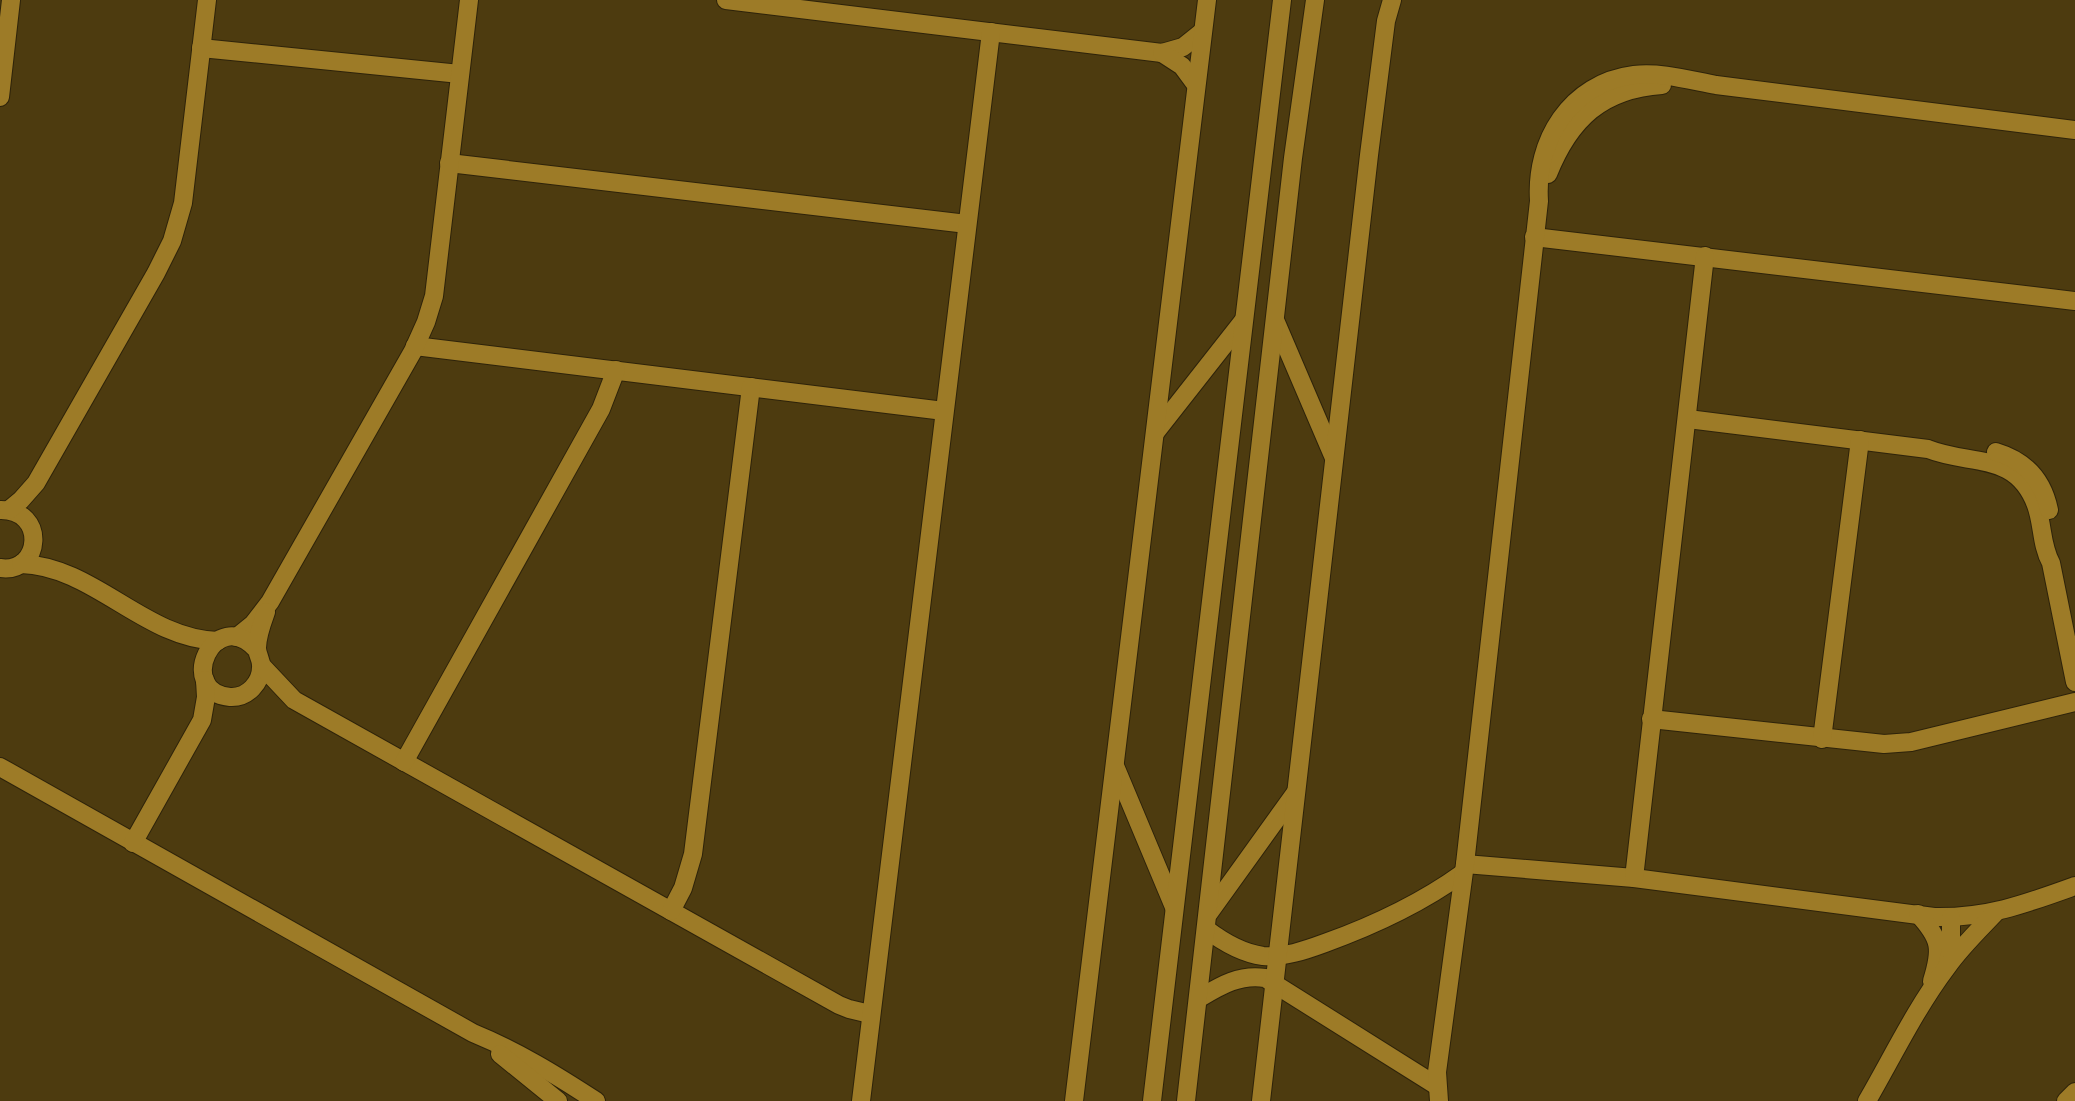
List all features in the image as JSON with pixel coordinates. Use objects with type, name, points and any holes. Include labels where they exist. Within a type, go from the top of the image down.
[{"type":"street","points":[[0,97],[11,0]]},
{"type":"street","points":[[4,510],[21,500],[36,483],[172,241],[183,203],[207,0]]},
{"type":"street","points":[[237,638],[253,624],[270,602],[415,346],[426,322],[434,296],[469,0]]},
{"type":"street","points":[[726,0],[1162,53],[1183,47],[1203,31]]},
{"type":"street","points":[[1074,1101],[1207,0]]},
{"type":"street","points":[[1152,1101],[1282,0]]},
{"type":"street","points":[[1186,1101],[1293,158],[1315,0]]},
{"type":"street","points":[[1261,1101],[1369,155],[1386,21],[1392,0]]},
{"type":"street","points":[[861,1101],[991,32]]},
{"type":"street","points":[[201,48],[460,74]]},
{"type":"street","points":[[1162,53],[1182,66],[1196,85]]},
{"type":"street","points":[[1198,999],[1235,979],[1254,976],[1265,978],[1438,1094],[1539,201],[1557,152],[1581,118],[1601,102],[1625,91],[1652,86],[1716,85],[2075,129]]},
{"type":"street","points":[[449,163],[967,224]]},
{"type":"street","points":[[1534,237],[2075,301]]},
{"type":"street","points":[[1634,878],[1705,256]]},
{"type":"street","points":[[1275,320],[1334,459]]},
{"type":"street","points":[[1154,434],[1243,321]]},
{"type":"street","points":[[415,346],[944,411]]},
{"type":"street","points":[[404,762],[601,409],[616,370]]},
{"type":"street","points":[[671,911],[683,888],[693,854],[751,387]]},
{"type":"street","points":[[1688,419],[1928,449],[1947,455],[1990,461],[2010,471],[2018,478],[2036,505],[2045,549],[2051,563],[2075,682]]},
{"type":"street","points":[[1822,739],[1860,440]]},
{"type":"street","points":[[7,569],[32,551],[32,504],[36,483]]},
{"type":"street","points":[[4,510],[22,515],[47,555],[63,571]]},
{"type":"street","points":[[7,569],[39,565],[63,571],[176,634],[199,640],[237,638],[251,644],[259,658],[294,700]]},
{"type":"street","points":[[202,720],[243,694],[258,681],[261,629],[270,602]]},
{"type":"street","points":[[176,634],[216,692],[231,697],[243,694],[265,694],[294,700],[839,1005],[870,1014]]},
{"type":"street","points":[[133,843],[202,720],[206,697],[204,672],[208,649],[218,640]]},
{"type":"street","points":[[1651,719],[1884,744],[1911,742],[2075,702]]},
{"type":"street","points":[[1115,765],[1176,909]]},
{"type":"street","points":[[0,767],[472,1033],[537,1064],[596,1101]]},
{"type":"street","points":[[1206,922],[1297,790]]},
{"type":"street","points":[[1206,922],[1225,942],[1247,952],[1278,956],[1312,948],[1370,926],[1417,903],[1464,869],[1634,878],[1951,917],[1996,912],[2075,886]]},
{"type":"street","points":[[1868,1101],[1924,999],[1970,938],[1996,912]]},
{"type":"street","points":[[1918,914],[1935,934],[1939,949],[1935,971],[1924,999]]},
{"type":"street","points":[[1947,966],[1951,950],[1951,917]]},
{"type":"street","points":[[472,1033],[558,1101]]},
{"type":"street","points":[[2066,1101],[2075,1092]]}]
